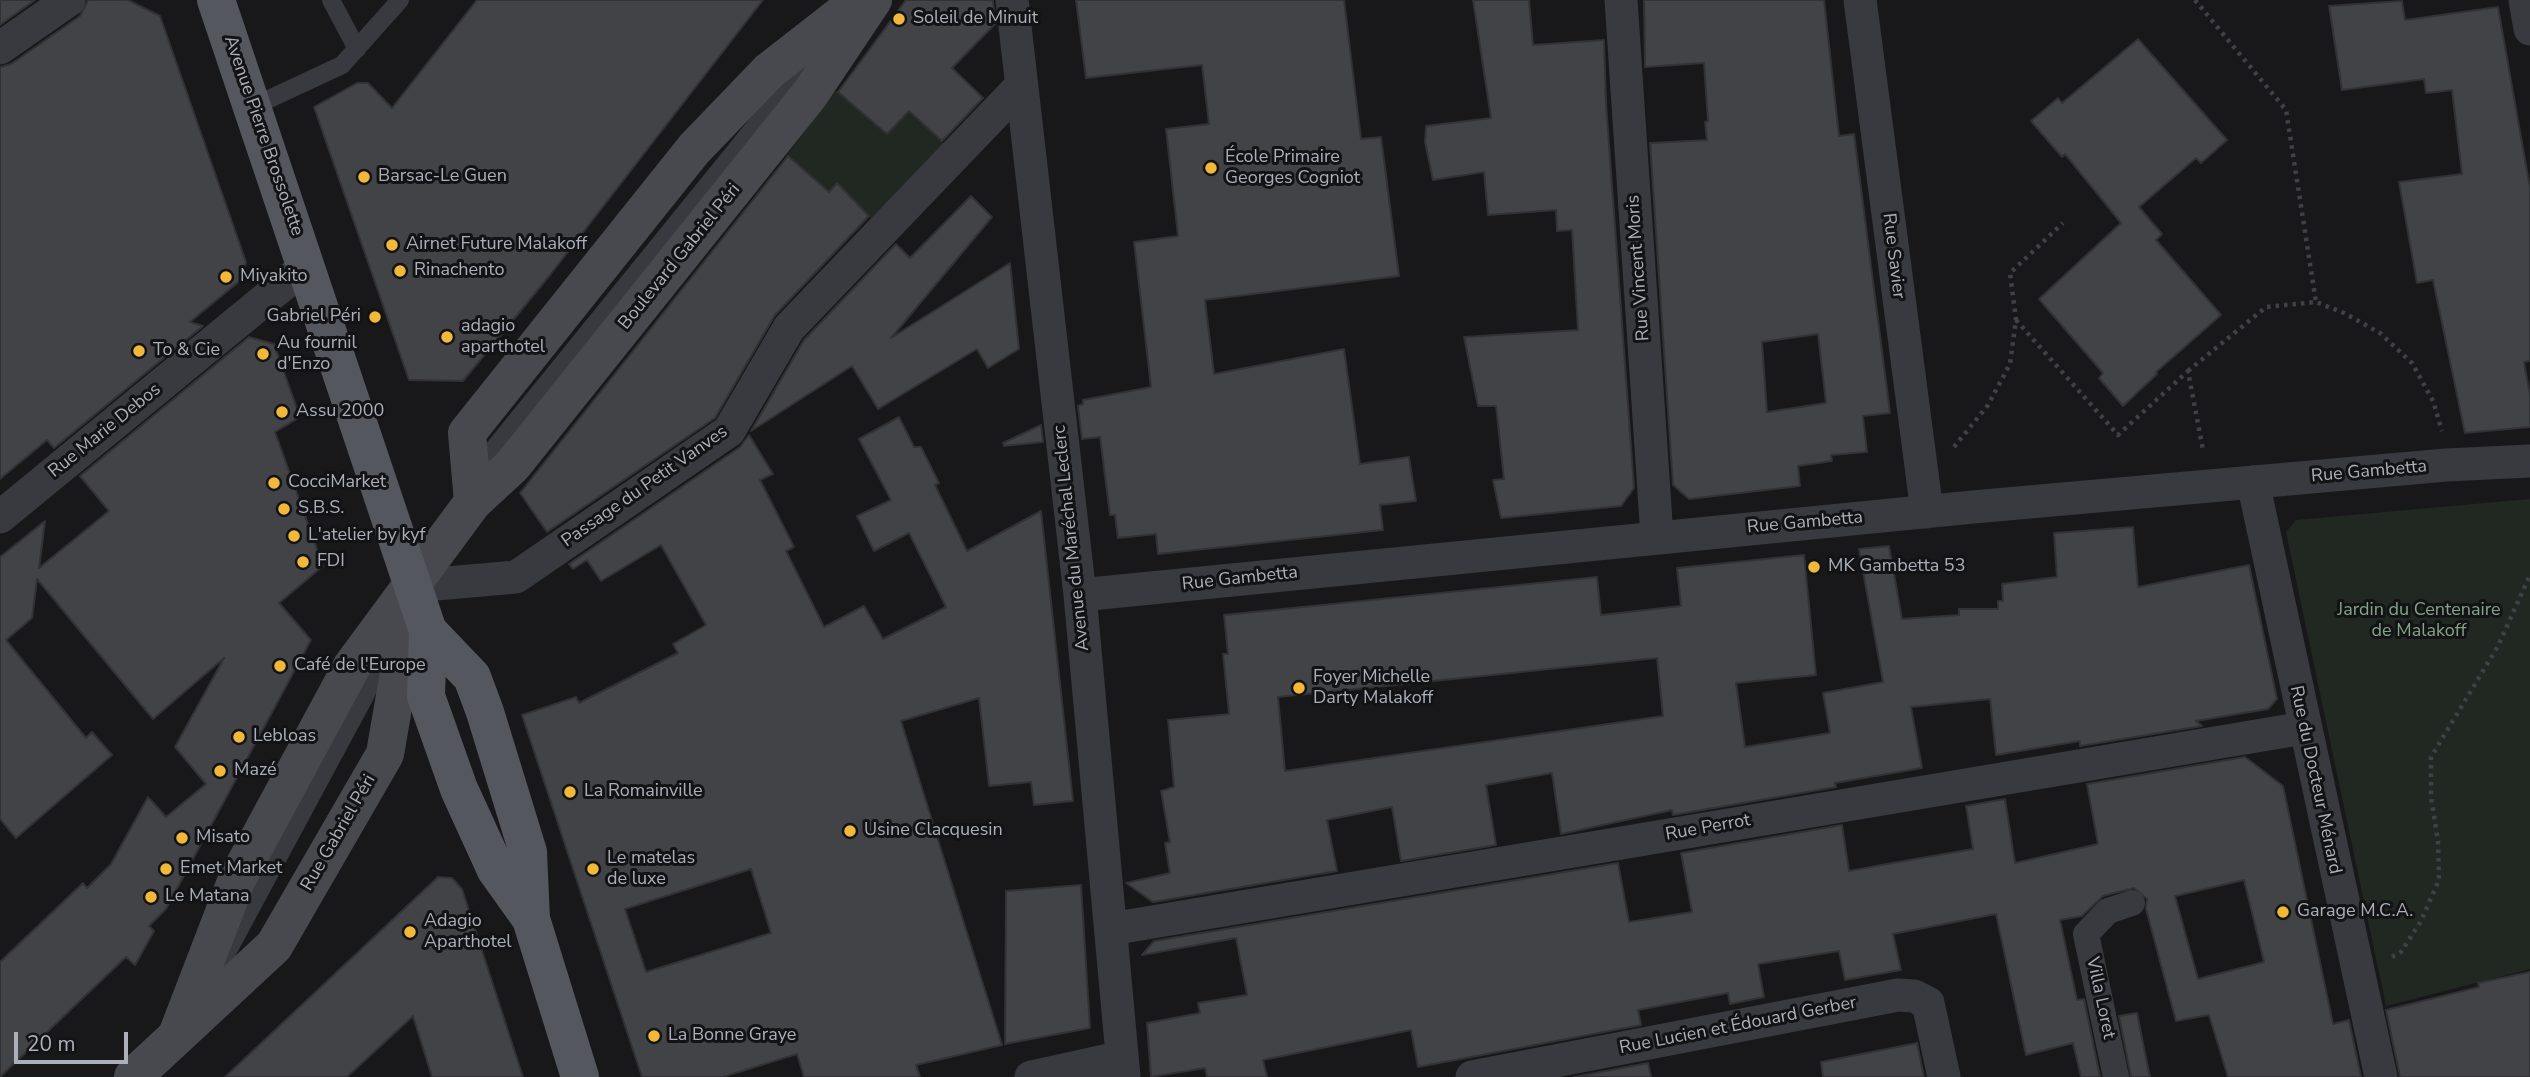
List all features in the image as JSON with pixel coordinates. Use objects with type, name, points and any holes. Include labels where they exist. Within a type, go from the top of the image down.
[{"type":"main road","name":"Avenue Pierre Brossolette","points":[[216,0],[428,631],[426,696],[430,708],[459,789],[496,870],[531,919]]},
{"type":"main road","points":[[473,502],[467,433],[694,149],[769,71],[860,0]]},
{"type":"main road","name":"Boulevard Gabriel Péri","points":[[414,586],[473,502],[512,466],[810,94],[873,0]]},
{"type":"main road","name":"Rue Gabriel Péri","points":[[177,1035],[237,879],[352,666],[414,586]]},
{"type":"main road","name":"Rue Gabriel Péri","points":[[133,1077],[274,946],[385,754],[414,586]]},
{"type":"main road","name":"Avenue Pierre Brossolette","points":[[428,631],[472,677],[485,712],[528,852],[531,919],[580,1077]]},
{"type":"street","points":[[0,48],[69,0]]},
{"type":"street","name":"Avenue du Maréchal Leclerc","points":[[1012,0],[1080,595],[1123,1067]]},
{"type":"street","name":"Rue Vincent Moris","points":[[1621,0],[1657,537]]},
{"type":"street","name":"Rue Savier","points":[[1860,0],[1927,512]]},
{"type":"street","points":[[2525,0],[2530,29]]},
{"type":"street","name":"Passage du Petit Vanves","points":[[414,586],[516,577],[729,431],[789,328],[1021,86]]},
{"type":"street","name":"Rue Marie Debos","points":[[0,517],[307,265]]},
{"type":"street","name":"Rue Gambetta","points":[[1080,595],[1927,512],[2446,465],[2530,461]]},
{"type":"street","name":"Rue du Docteur Ménard","points":[[2253,482],[2381,1077]]},
{"type":"street","name":"Rue Perrot","points":[[1111,929],[2304,728]]},
{"type":"street","name":"Villa Loret","points":[[2116,1077],[2086,934],[2108,911],[2132,903]]},
{"type":"street","name":"Rue Lucien et Édouard Gerber","points":[[1472,1077],[1898,995],[1914,996],[1928,1003],[1944,1077]]},
{"type":"street","points":[[1031,1077],[1123,1067]]},
{"type":"lane","points":[[331,0],[356,49]]},
{"type":"lane","points":[[252,107],[342,65],[400,0]]},
{"type":"path","points":[[2195,0],[2286,110],[2316,302]]},
{"type":"path","points":[[1949,449],[1957,445],[1988,405],[2010,364],[2016,320],[2010,272],[2063,223]]},
{"type":"path","points":[[2016,320],[2118,435],[2266,307],[2316,302],[2344,313],[2380,333],[2413,363],[2433,401],[2442,426],[2446,465]]},
{"type":"path","points":[[2188,372],[2211,486]]},
{"type":"path","points":[[2389,958],[2401,952],[2421,921],[2439,880],[2438,841],[2431,797],[2431,757],[2497,646],[2530,575]]},
{"type":"green space","points":[[836,90],[886,134],[909,111],[947,146],[874,221],[837,183],[829,192],[787,155]]},
{"type":"green space","name":"Jardin du Centenaire de Malakoff","points":[[2530,499],[2530,969],[2386,1006],[2286,532],[2296,520]]},
{"type":"building","points":[[0,0],[35,0],[0,25]]},
{"type":"building","points":[[88,0],[128,0],[160,16],[246,262],[242,279],[190,322],[203,326],[54,448],[47,440],[0,479],[0,67],[11,64],[80,16]]},
{"type":"building","points":[[477,0],[763,0],[550,275],[463,381],[409,380],[314,107],[357,83],[368,83],[392,108]]},
{"type":"building","points":[[906,0],[993,0],[995,24],[952,68],[983,98],[942,141],[909,111],[887,134],[838,92]]},
{"type":"building","points":[[1076,0],[1344,0],[1361,139],[1381,137],[1399,276],[1205,300],[1214,374],[1344,349],[1360,464],[1409,457],[1416,501],[1380,505],[1383,530],[1158,554],[1156,534],[1118,538],[1115,515],[1110,515],[1100,437],[1082,439],[1078,406],[1083,404],[1083,400],[1151,387],[1134,242],[1178,236],[1166,129],[1209,124],[1202,65],[1086,78]]},
{"type":"building","points":[[1473,0],[1529,0],[1533,45],[1604,40],[1606,103],[1634,488],[1621,506],[1501,518],[1493,480],[1504,479],[1496,406],[1478,406],[1464,337],[1578,330],[1572,230],[1557,231],[1556,210],[1488,215],[1484,172],[1433,180],[1425,142],[1426,126],[1491,118]]},
{"type":"building","points":[[1644,0],[1824,0],[1839,136],[1854,134],[1890,413],[1863,416],[1867,452],[1831,455],[1832,461],[1798,466],[1800,486],[1689,499],[1673,485],[1650,143],[1707,140],[1705,122],[1708,121],[1704,63],[1645,67]],"holes":[[[1818,334],[1826,403],[1767,412],[1762,342]]]},
{"type":"building","points":[[2402,1],[2405,20],[2498,7],[2530,188],[2530,361],[2524,362],[2530,395],[2530,427],[2465,433],[2433,280],[2417,283],[2399,182],[2462,174],[2452,90],[2426,93],[2424,79],[2342,90],[2329,6]]},
{"type":"building","points":[[2138,39],[2227,140],[2201,163],[2196,158],[2139,207],[2162,234],[2156,240],[2221,315],[2156,372],[2157,374],[2123,406],[2099,378],[2103,373],[2039,299],[2121,223],[2065,154],[2062,157],[2031,121],[2058,98],[2062,103]]},
{"type":"building","points":[[788,156],[829,192],[837,183],[869,216],[775,315],[715,418],[547,532],[520,493]]},
{"type":"building","points":[[971,196],[992,217],[891,338],[1010,263],[1019,349],[988,368],[977,349],[878,409],[852,366],[751,431],[804,340],[896,244],[910,258]]},
{"type":"building","points":[[249,337],[274,344],[300,417],[275,432],[323,566],[279,603],[311,640],[166,909],[149,926],[154,931],[135,965],[126,957],[0,1077],[0,962],[83,883],[87,888],[111,864],[148,797],[166,817],[206,784],[175,747],[224,658],[153,719],[37,579],[32,618],[6,640],[86,738],[92,732],[112,755],[16,838],[0,819],[0,557],[45,521],[39,568],[109,511],[80,476]]},
{"type":"building","points":[[899,417],[914,447],[921,447],[939,483],[935,485],[967,551],[1041,511],[1073,801],[1034,805],[1031,782],[989,786],[979,698],[901,721],[1002,1045],[916,1065],[920,1077],[804,1077],[797,1054],[723,1077],[642,1077],[522,715],[576,697],[579,703],[678,653],[673,644],[706,625],[661,545],[601,581],[587,560],[573,569],[569,564],[740,447],[749,435],[773,474],[760,480],[794,547],[786,551],[824,627],[864,606],[883,639],[946,607],[909,533],[874,551],[857,516],[891,500],[859,439]],"holes":[[[751,869],[771,933],[646,972],[625,909]]]},
{"type":"building","points":[[1041,425],[1043,442],[1004,446],[1003,443]]},
{"type":"building","points":[[2133,527],[2138,587],[2249,565],[2277,699],[2268,709],[2196,721],[2202,726],[2080,746],[2080,741],[1996,755],[1990,699],[1911,707],[1922,768],[1835,783],[1836,787],[1673,815],[1672,810],[1561,834],[1552,773],[1486,785],[1496,845],[1401,861],[1392,807],[1327,820],[1337,871],[1153,902],[1126,883],[1170,873],[1165,843],[1170,842],[1161,791],[1174,787],[1168,720],[1229,714],[1223,654],[1228,654],[1224,615],[1597,577],[1601,615],[1681,606],[1677,568],[1804,555],[1816,675],[1736,683],[1745,747],[1830,733],[1823,693],[1883,682],[1859,549],[1889,546],[1902,619],[1959,615],[1959,609],[1998,609],[1998,601],[2003,601],[2002,584],[2057,577],[2054,533]],"holes":[[[1657,658],[1663,716],[1285,771],[1278,697]]]},
{"type":"building","points":[[2245,757],[2283,786],[2333,1024],[2349,1020],[2361,1077],[2228,1077],[2209,1015],[2176,1021],[2146,909],[2147,899],[2134,888],[2103,896],[2082,916],[2060,920],[2077,1000],[2084,999],[2100,1077],[2081,1077],[2073,1043],[2026,1055],[1996,914],[1893,934],[1901,970],[1845,980],[1839,951],[1758,964],[1764,997],[1730,1004],[1728,993],[1638,1010],[1641,1025],[1418,1067],[1411,1030],[1263,1060],[1267,1077],[1207,1077],[1205,1068],[1151,1077],[1147,1023],[1200,1013],[1198,1003],[1247,995],[1236,938],[1142,955],[1154,941],[1618,863],[1629,922],[1692,912],[1681,853],[1842,825],[1849,871],[1973,849],[1966,806],[2005,799],[2015,863],[2098,844],[2087,784]],"holes":[[[2244,880],[2264,962],[2198,979],[2175,896]]]},
{"type":"building","points":[[438,877],[452,878],[462,889],[523,1077],[432,1077],[413,1016],[347,1077],[225,1077]]},
{"type":"building","points":[[1081,885],[1090,1028],[1005,1044],[1006,891]]},
{"type":"building","points":[[2530,972],[2530,1077],[2400,1077],[2386,1010],[2479,987],[2478,983]]},
{"type":"building","points":[[2137,1013],[2150,1077],[2131,1077],[2119,1016]]},
{"type":"building","points":[[1917,1043],[1924,1077],[1823,1077],[1821,1062]]},
{"type":"building","points":[[1648,1063],[1651,1077],[1574,1077]]},
{"type":"place","name":"Soleil de Minuit","points":[[899,19]]},
{"type":"place","name":"École Primaire Georges Cogniot","points":[[1211,168]]},
{"type":"place","name":"Barsac-Le Guen","points":[[364,177]]},
{"type":"place","name":"Airnet Future Malakoff","points":[[392,245]]},
{"type":"place","name":"Rinachento","points":[[400,271]]},
{"type":"place","name":"Miyakito","points":[[226,277]]},
{"type":"place","name":"Gabriel Péri","points":[[375,317]]},
{"type":"place","name":"adagio aparthotel","points":[[447,337]]},
{"type":"place","name":"To & Cie","points":[[139,351]]},
{"type":"place","name":"Au fournil d'Enzo","points":[[263,354]]},
{"type":"place","name":"Assu 2000","points":[[282,412]]},
{"type":"place","name":"CocciMarket","points":[[274,483]]},
{"type":"place","name":"S.B.S.","points":[[284,509]]},
{"type":"place","name":"L'atelier by kyf","points":[[294,536]]},
{"type":"place","name":"FDI","points":[[303,562]]},
{"type":"place","name":"MK Gambetta 53","points":[[1814,567]]},
{"type":"place","name":"Café de l'Europe","points":[[280,666]]},
{"type":"place","name":"Foyer Michelle Darty Malakoff","points":[[1299,688]]},
{"type":"place","name":"Lebloas","points":[[239,737]]},
{"type":"place","name":"Mazé","points":[[220,771]]},
{"type":"place","name":"La Romainville","points":[[570,792]]},
{"type":"place","name":"Usine Clacquesin","points":[[850,831]]},
{"type":"place","name":"Misato","points":[[182,838]]},
{"type":"place","name":"Emet Market","points":[[166,869]]},
{"type":"place","name":"Le matelas de luxe","points":[[593,869]]},
{"type":"place","name":"Le Matana","points":[[151,897]]},
{"type":"place","name":"Garage M.C.A.","points":[[2283,912]]},
{"type":"place","name":"Adagio Aparthotel","points":[[410,932]]},
{"type":"place","name":"La Bonne Graye","points":[[654,1036]]}]
